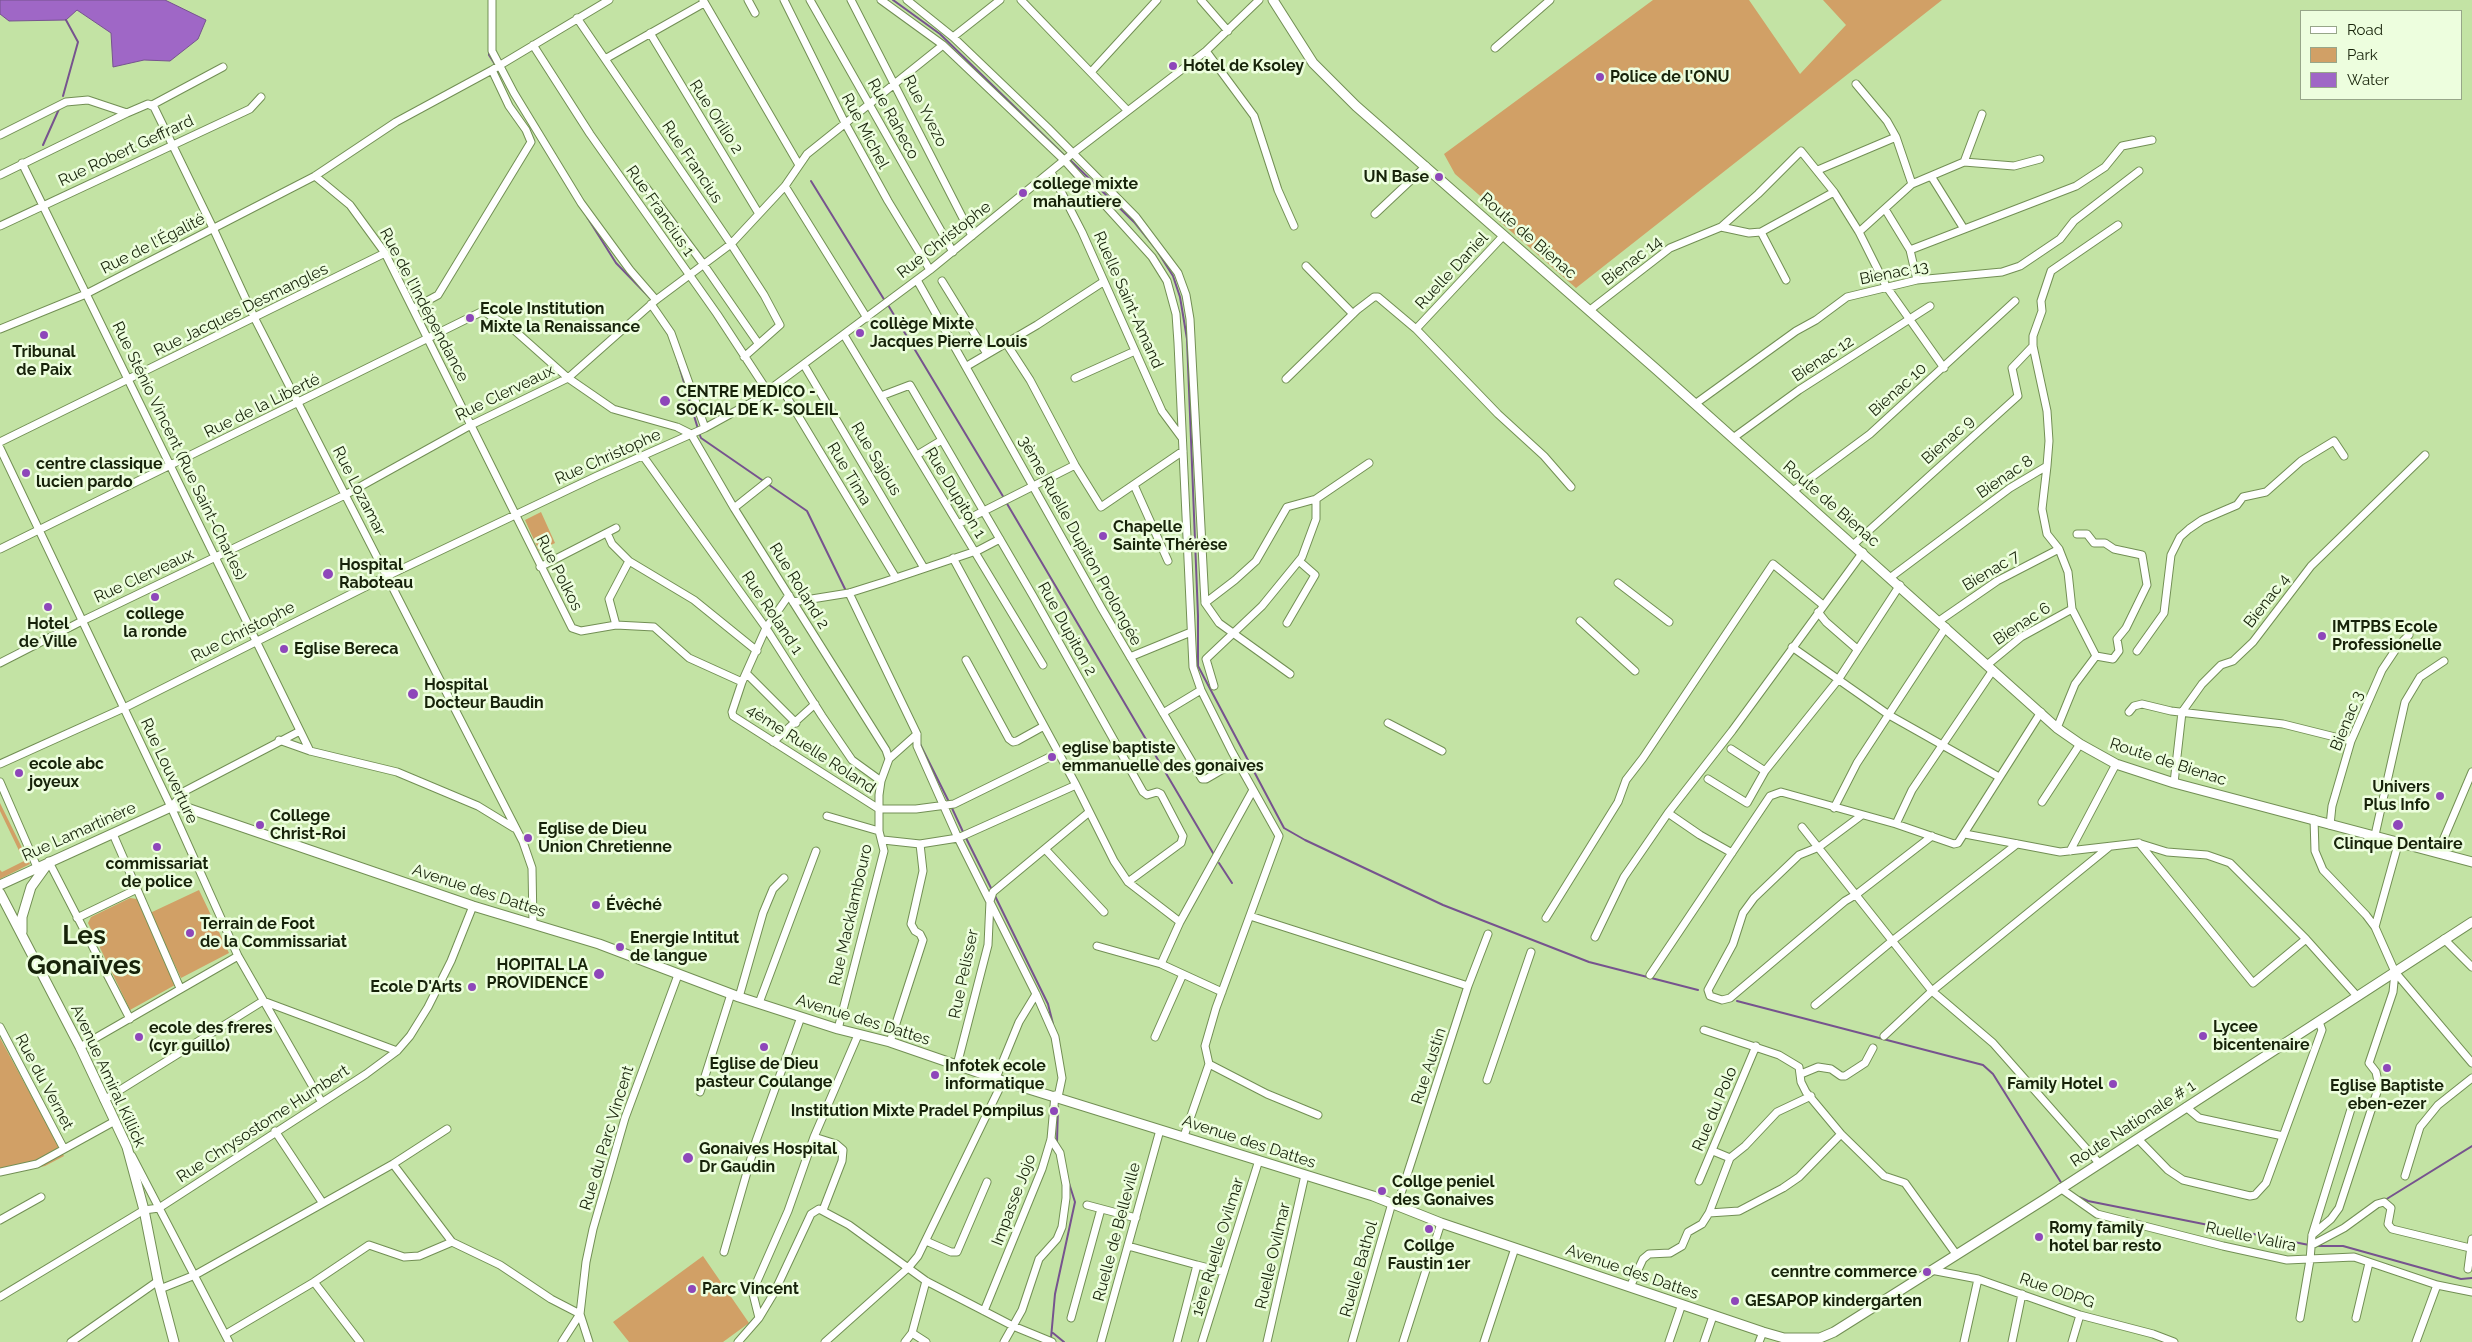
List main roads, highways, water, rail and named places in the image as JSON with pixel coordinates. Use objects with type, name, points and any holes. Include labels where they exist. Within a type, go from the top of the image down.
[{"type":"main road","name":"Route de Bienac","points":[[1273,0],[1313,63],[1356,106],[1900,584],[2058,728],[2080,744],[2116,764],[2174,783],[2314,819],[2330,825],[2399,841],[2472,862]]},
{"type":"main road","name":"Rue Lamartinère","points":[[0,885],[171,807]]},
{"type":"main road","name":"Avenue des Dattes","points":[[171,807],[184,807],[473,906],[598,944],[735,996],[858,1035],[890,1042],[1000,1080],[1184,1136],[1394,1204],[1441,1223],[1713,1316],[1784,1338],[1804,1338]]},
{"type":"main road","points":[[22,932],[22,917],[31,887],[49,862]]},
{"type":"main road","name":"Avenue Amiral Killick","points":[[0,893],[22,932],[80,1047],[127,1147],[144,1210],[159,1285],[174,1342]]},
{"type":"main road","name":"Route Nationale # 1","points":[[1804,1338],[1822,1340],[2045,1199],[2472,922]]},
{"type":"water","points":[[0,0],[165,0],[206,20],[198,39],[170,61],[144,60],[113,67],[111,33],[77,10],[66,20],[9,21],[0,14]]},
{"type":"waterway","points":[[893,0],[940,34],[1065,156]]},
{"type":"waterway","points":[[63,96],[78,42],[66,20]]},
{"type":"waterway","points":[[489,50],[489,55],[496,66]]},
{"type":"waterway","points":[[43,145],[59,109]]},
{"type":"waterway","points":[[1069,159],[1135,223],[1156,249],[1173,276],[1180,297],[1187,339],[1198,616],[1198,666],[1284,828],[1305,840],[1443,905],[1589,962],[1698,990]]},
{"type":"waterway","points":[[811,181],[885,301]]},
{"type":"waterway","points":[[587,217],[616,263],[650,298]]},
{"type":"waterway","points":[[888,305],[1004,498]]},
{"type":"waterway","points":[[677,359],[698,429]]},
{"type":"waterway","points":[[699,433],[701,438],[807,511],[846,591]]},
{"type":"waterway","points":[[1006,502],[1213,853]]},
{"type":"waterway","points":[[920,744],[949,802]]},
{"type":"waterway","points":[[951,806],[964,834]]},
{"type":"waterway","points":[[966,838],[992,890]]},
{"type":"waterway","points":[[1219,863],[1232,883]]},
{"type":"waterway","points":[[995,896],[1048,1004],[1053,1024]]},
{"type":"waterway","points":[[1737,1001],[1983,1065],[1993,1074],[2062,1184]]},
{"type":"waterway","points":[[1057,1142],[1058,1107]]},
{"type":"waterway","points":[[2385,1200],[2472,1146]]},
{"type":"waterway","points":[[1051,1338],[1055,1294],[1075,1202],[1068,1180]]},
{"type":"waterway","points":[[2079,1197],[2088,1201],[2309,1245]]},
{"type":"waterway","points":[[2317,1246],[2343,1246],[2461,1279],[2472,1278]]},
{"type":"waterway","points":[[1053,1333],[1064,1342]]},
{"type":"place","name":"Hotel de Ksoley","points":[[1173,66]]},
{"type":"place","name":"Police de l'ONU","points":[[1600,77]]},
{"type":"place","name":"UN Base","points":[[1439,177]]},
{"type":"place","name":"college mixte mahautiere","points":[[1023,193]]},
{"type":"place","name":"Ecole Institution Mixte la Renaissance","points":[[470,318]]},
{"type":"place","name":"collège Mixte Jacques Pierre Louis","points":[[860,333]]},
{"type":"place","name":"Tribunal de Paix","points":[[44,335]]},
{"type":"place","name":"CENTRE MEDICO - SOCIAL DE K- SOLEIL","points":[[665,401]]},
{"type":"place","name":"centre classique lucien pardo","points":[[26,473]]},
{"type":"place","name":"Chapelle Sainte Thérèse","points":[[1103,536]]},
{"type":"place","name":"Hospital Raboteau","points":[[328,574]]},
{"type":"place","name":"college la ronde","points":[[155,597]]},
{"type":"place","name":"Hotel de Ville","points":[[48,607]]},
{"type":"place","name":"IMTPBS Ecole Professionelle","points":[[2322,636]]},
{"type":"place","name":"Eglise Bereca","points":[[284,649]]},
{"type":"place","name":"Hospital Docteur Baudin","points":[[413,694]]},
{"type":"place","name":"eglise baptiste emmanuelle des gonaives","points":[[1052,757]]},
{"type":"place","name":"ecole abc joyeux","points":[[19,773]]},
{"type":"place","name":"Univers Plus Info","points":[[2440,796]]},
{"type":"place","name":"College Christ-Roi","points":[[260,825]]},
{"type":"place","name":"Clinque Dentaire","points":[[2398,825]]},
{"type":"place","name":"Eglise de Dieu Union Chretienne","points":[[528,838]]},
{"type":"place","name":"commissariat de police","points":[[157,847]]},
{"type":"place","name":"Évêché","points":[[596,905]]},
{"type":"place","name":"Terrain de Foot de la Commissariat","points":[[190,933]]},
{"type":"place","name":"Energie Intitut de langue","points":[[620,947]]},
{"type":"place","name":"HOPITAL LA PROVIDENCE","points":[[599,974]]},
{"type":"place","name":"Ecole D'Arts","points":[[472,987]]},
{"type":"place","name":"Lycee bicentenaire","points":[[2203,1036]]},
{"type":"place","name":"ecole des freres (cyr guillo)","points":[[139,1037]]},
{"type":"place","name":"Eglise de Dieu pasteur Coulange","points":[[764,1047]]},
{"type":"place","name":"Eglise Baptiste eben-ezer","points":[[2387,1068]]},
{"type":"place","name":"Infotek ecole informatique","points":[[935,1075]]},
{"type":"place","name":"Family Hotel","points":[[2113,1084]]},
{"type":"place","name":"Institution Mixte Pradel Pompilus","points":[[1054,1111]]},
{"type":"place","name":"Gonaives Hospital Dr Gaudin","points":[[688,1158]]},
{"type":"place","name":"Collge peniel des Gonaives","points":[[1382,1191]]},
{"type":"place","name":"Collge Faustin 1er","points":[[1429,1229]]},
{"type":"place","name":"Romy family hotel bar resto","points":[[2039,1237]]},
{"type":"place","name":"cenntre commerce","points":[[1927,1272]]},
{"type":"place","name":"Parc Vincent","points":[[692,1289]]},
{"type":"place","name":"GESAPOP kindergarten","points":[[1735,1301]]},
{"type":"district","name":"Les Gonaïves","points":[[84,950]]}]
